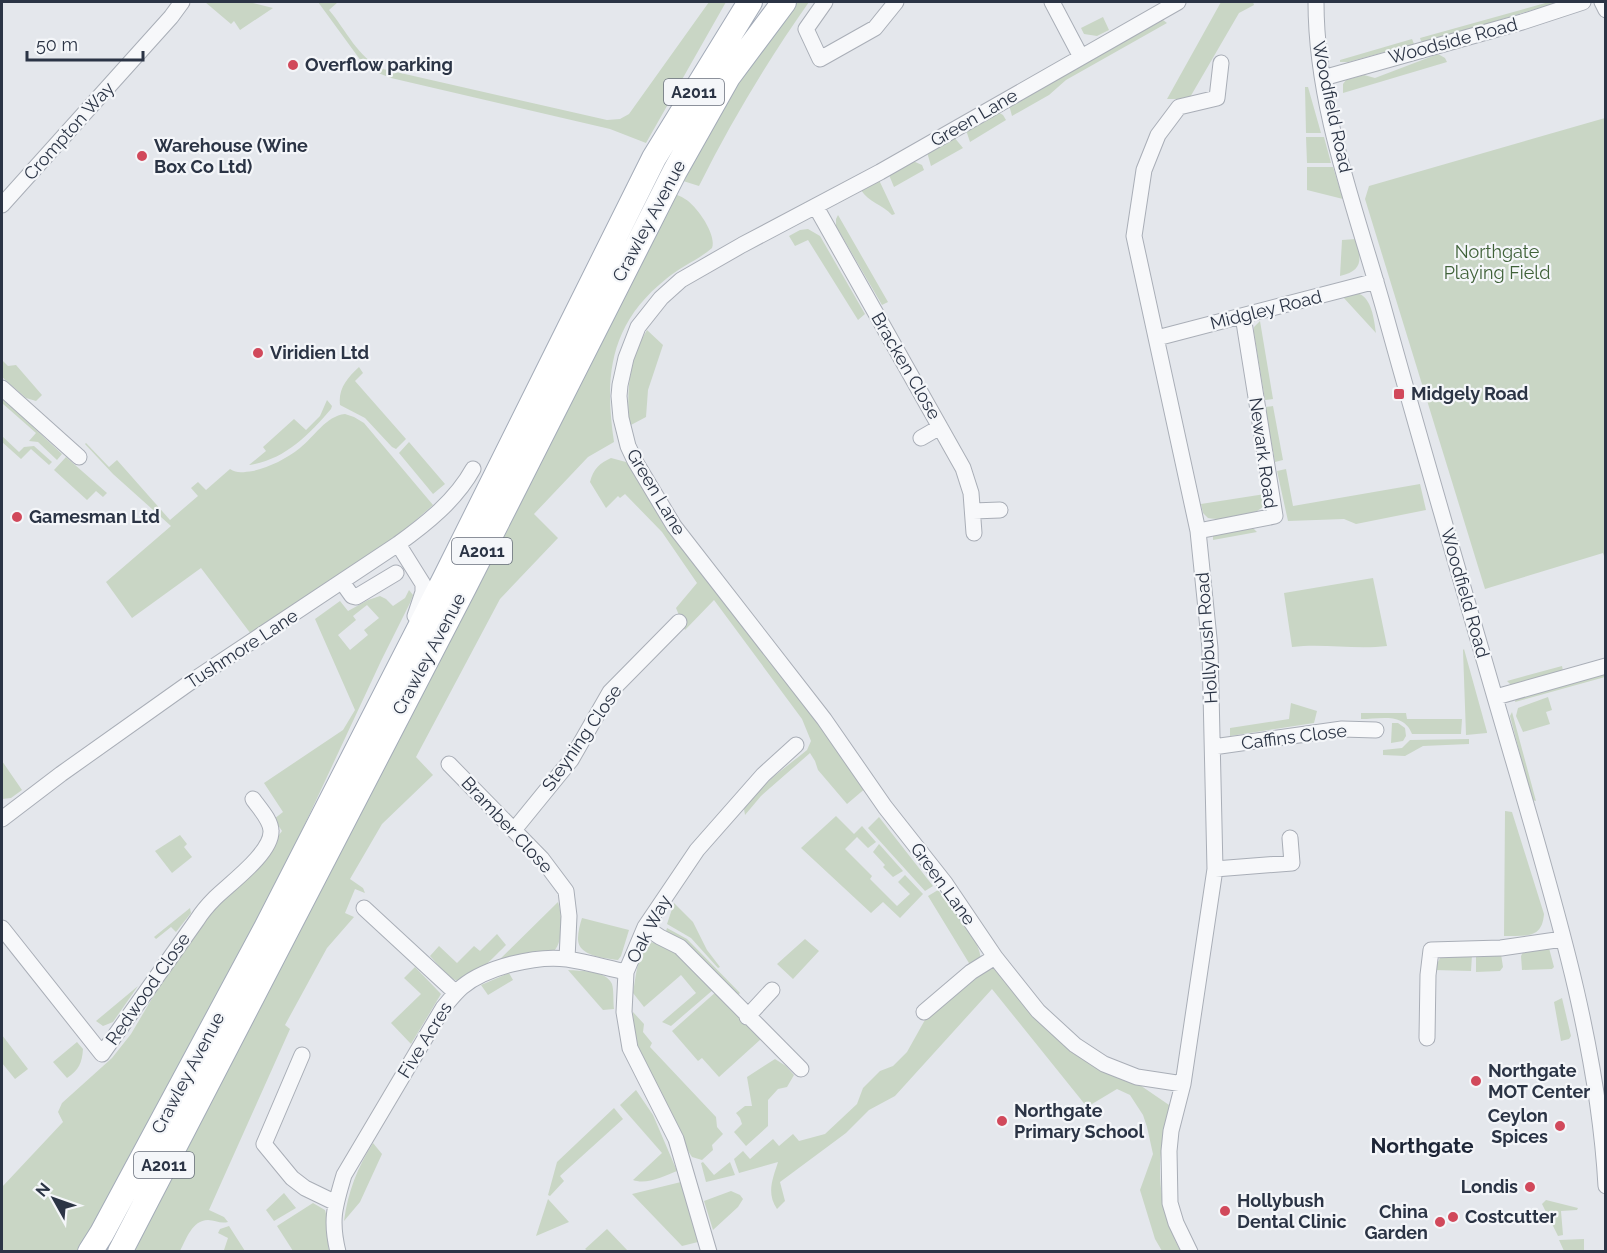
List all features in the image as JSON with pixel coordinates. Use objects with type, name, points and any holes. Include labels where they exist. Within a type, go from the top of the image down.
[{"type":"main road","name":"Crawley Avenue","points":[[90,1251],[102,1233],[266,928],[451,567],[654,158],[749,2]]},
{"type":"main road","name":"Crawley Avenue","points":[[120,1251],[465,586],[675,171],[728,77],[784,2]]},
{"type":"street","name":"Crompton Way","points":[[2,205],[182,2]]},
{"type":"street","points":[[825,2],[806,29],[820,59],[875,28],[896,2]]},
{"type":"street","points":[[1052,2],[1081,57]]},
{"type":"street","name":"Green Lane","points":[[1178,2],[816,207],[681,280],[649,311],[638,327],[622,372],[620,408],[624,432],[635,461],[674,526],[824,719],[885,807],[945,883],[995,957],[1038,1011],[1075,1045],[1104,1064],[1137,1077],[1183,1084]]},
{"type":"street","name":"Woodfield Road","points":[[1316,2],[1316,29],[1334,135],[1403,382],[1496,697],[1600,1076],[1605,1186]]},
{"type":"street","name":"Woodside Road","points":[[1323,78],[1522,22],[1583,2]]},
{"type":"street","points":[[1602,2],[1605,10]]},
{"type":"street","name":"Hollybush Road","points":[[1190,1251],[1176,1223],[1170,1203],[1169,1178],[1171,1131],[1183,1084],[1215,869],[1210,648],[1198,531],[1134,236],[1144,170],[1158,135],[1179,106],[1217,98],[1221,63]]},
{"type":"street","name":"Bracken Close","points":[[816,207],[967,476],[974,533]]},
{"type":"street","name":"Midgley Road","points":[[1157,338],[1376,282]]},
{"type":"street","name":"Newark Road","points":[[1198,531],[1275,516],[1243,316]]},
{"type":"street","points":[[2,388],[79,457]]},
{"type":"street","points":[[921,438],[940,427]]},
{"type":"street","name":"Tushmore Lane","points":[[2,819],[192,681],[398,544],[453,496],[466,482],[473,469]]},
{"type":"street","points":[[973,511],[1000,510]]},
{"type":"street","points":[[379,705],[424,588],[421,579],[398,544]]},
{"type":"street","points":[[342,582],[352,596],[356,597],[396,573]]},
{"type":"street","name":"Steyning Close","points":[[514,830],[571,760],[610,692],[679,622]]},
{"type":"street","points":[[1496,697],[1605,666]]},
{"type":"street","name":"Caffins Close","points":[[1213,747],[1342,729],[1376,730]]},
{"type":"street","name":"Oak Way","points":[[709,1251],[676,1139],[630,1048],[624,1012],[626,972],[645,927],[697,850],[763,775],[796,746]]},
{"type":"street","name":"Bramber Close","points":[[449,764],[542,859],[566,891],[569,916],[567,959]]},
{"type":"street","name":"Redwood Close","points":[[2,928],[102,1054],[196,920],[213,900],[258,858],[269,840],[270,825],[253,799]]},
{"type":"street","points":[[1215,869],[1292,863],[1290,838]]},
{"type":"street","points":[[364,908],[456,993]]},
{"type":"street","points":[[645,927],[660,938],[680,947],[801,1069]]},
{"type":"street","points":[[1427,1038],[1428,975],[1431,951],[1501,948],[1563,939]]},
{"type":"street","points":[[924,1012],[971,972],[995,957]]},
{"type":"street","name":"Five Acres","points":[[338,1251],[333,1229],[336,1203],[344,1175],[443,1008],[463,986],[487,972],[510,964],[553,958],[626,972]]},
{"type":"street","points":[[747,1017],[772,990]]},
{"type":"street","points":[[302,1055],[264,1144],[292,1178],[305,1188],[336,1203]]},
{"type":"green space","points":[[205,2],[249,2],[273,8],[240,30],[234,21],[231,24]]},
{"type":"green space","points":[[318,2],[338,2],[329,10],[359,51],[383,69],[607,120],[620,119],[629,114],[709,2],[726,2],[646,143],[610,129],[391,78],[373,71],[364,65]]},
{"type":"green space","points":[[792,2],[809,2],[751,92],[699,186],[680,180],[760,48]]},
{"type":"green space","points":[[1221,2],[1253,2],[1254,5],[1239,13],[1189,99],[1167,99]]},
{"type":"green space","points":[[1549,2],[1558,2],[1427,42],[1421,41],[1420,38]]},
{"type":"green space","points":[[1103,17],[1109,30],[1097,36],[1084,34],[1081,28]]},
{"type":"green space","points":[[1163,20],[1167,23],[1066,80],[1049,95],[1012,116],[1009,105]]},
{"type":"green space","points":[[1412,39],[1414,44],[1348,62],[1340,62],[1340,60]]},
{"type":"green space","points":[[1438,54],[1447,62],[1343,93],[1343,84],[1346,80],[1364,75],[1375,78]]},
{"type":"green space","points":[[1305,87],[1308,87],[1321,133],[1306,133]]},
{"type":"green space","points":[[996,111],[1006,120],[970,142],[966,130]]},
{"type":"green space","name":"Northgate Playing Field","points":[[1605,118],[1605,559],[1603,553],[1485,589],[1365,199],[1369,186]]},
{"type":"green space","points":[[954,137],[963,148],[931,166],[927,152]]},
{"type":"green space","points":[[1306,137],[1324,137],[1331,163],[1307,163]]},
{"type":"green space","points":[[913,161],[922,165],[924,170],[894,187],[889,175]]},
{"type":"green space","points":[[1307,167],[1333,167],[1343,199],[1307,190]]},
{"type":"green space","points":[[879,180],[895,214],[892,215],[872,201],[861,190]]},
{"type":"green space","points":[[671,192],[690,203],[700,214],[712,236],[712,248],[666,279],[647,296],[622,333],[611,373],[611,418],[614,442],[588,457],[534,514],[558,538],[500,599],[416,757],[433,775],[382,824],[350,879],[363,888],[365,893],[355,889],[345,913],[354,917],[327,948],[285,1025],[290,1029],[209,1210],[224,1217],[228,1222],[208,1220],[198,1223],[190,1231],[180,1251],[134,1252]]},
{"type":"green space","points":[[838,215],[888,302],[882,305],[836,226]]},
{"type":"green space","points":[[808,229],[820,236],[865,314],[858,320],[808,240],[795,246],[789,236],[800,230]]},
{"type":"green space","points":[[1356,239],[1359,263],[1348,274],[1340,276],[1342,240]]},
{"type":"green space","points":[[1357,293],[1362,295],[1369,304],[1376,333],[1343,297]]},
{"type":"green space","points":[[1260,321],[1273,399],[1265,400],[1254,333],[1254,327]]},
{"type":"green space","points":[[647,330],[663,345],[648,390],[646,417],[629,426],[628,400],[632,364]]},
{"type":"green space","points":[[2,360],[8,366],[16,365],[42,395],[36,401],[26,398],[2,377]]},
{"type":"green space","points":[[359,367],[363,373],[355,381],[406,439],[396,449],[365,418],[340,405],[340,394],[344,384]]},
{"type":"green space","points":[[2,398],[62,454],[57,460],[38,442],[29,441],[36,433],[2,403]]},
{"type":"green space","points":[[327,400],[332,406],[331,409],[304,437],[273,458],[249,465],[266,451],[263,447],[294,419],[306,430],[320,416]]},
{"type":"green space","points":[[1273,406],[1283,460],[1275,462],[1265,407]]},
{"type":"green space","points":[[345,414],[364,423],[433,505],[400,534],[254,638],[201,568],[132,618],[106,582],[171,526],[113,474],[86,443],[109,467],[117,460],[170,520],[198,496],[191,488],[198,482],[206,490],[230,469],[238,472],[253,471],[278,462],[300,448],[326,423]]},
{"type":"green space","points":[[2,436],[19,452],[24,447],[34,446],[52,462],[49,465],[31,449],[21,459],[2,442]]},
{"type":"green space","points":[[409,442],[445,484],[433,494],[399,453]]},
{"type":"green space","points":[[66,457],[107,493],[103,497],[96,491],[87,500],[54,470]]},
{"type":"green space","points":[[611,458],[626,462],[632,469],[867,787],[847,804],[818,770],[810,753],[761,796],[745,815],[744,809],[756,793],[807,750],[811,741],[802,719],[714,600],[685,630],[676,608],[697,583],[662,532],[625,494],[620,498],[618,496],[606,508],[590,482],[598,467]]},
{"type":"green space","points":[[1286,469],[1293,506],[1420,484],[1426,510],[1356,524],[1344,519],[1288,521],[1277,471]]},
{"type":"green space","points":[[1265,494],[1266,503],[1248,515],[1231,519],[1215,519],[1208,518],[1203,513],[1201,504]]},
{"type":"green space","points":[[1252,527],[1257,532],[1213,540],[1213,535]]},
{"type":"green space","points":[[1373,578],[1387,646],[1292,647],[1284,593]]},
{"type":"green space","points":[[409,590],[413,595],[410,603],[284,869],[81,1251],[2,1251],[2,1187],[63,1122],[58,1112],[62,1103],[112,1058],[131,1034],[170,968],[208,911],[258,862],[282,831],[274,819],[283,812],[264,783],[343,730],[355,710],[315,619],[340,601],[348,611],[380,596],[393,606],[405,598]],"holes":[[[367,605],[379,618],[364,630],[368,635],[350,650],[338,635],[356,620],[353,616]]]},
{"type":"green space","points":[[1464,649],[1487,733],[1466,735]]},
{"type":"green space","points":[[1562,666],[1563,671],[1517,684],[1511,685],[1507,681]]},
{"type":"green space","points":[[1605,673],[1605,677],[1515,702],[1516,698]]},
{"type":"green space","points":[[1548,697],[1552,710],[1546,712],[1550,724],[1523,732],[1516,716],[1518,708]]},
{"type":"green space","points":[[1291,703],[1317,711],[1314,723],[1230,736],[1230,728],[1289,719]]},
{"type":"green space","points":[[1512,712],[1536,801],[1532,800],[1510,716]]},
{"type":"green space","points":[[1361,713],[1406,713],[1407,719],[1462,719],[1461,734],[1412,734],[1403,722],[1391,718],[1361,719]]},
{"type":"green space","points":[[1392,723],[1398,723],[1405,728],[1406,736],[1403,741],[1391,743]]},
{"type":"green space","points":[[1469,739],[1469,744],[1423,746],[1405,756],[1383,755],[1383,750],[1402,748],[1410,740]]},
{"type":"green space","points":[[2,761],[22,790],[11,798],[2,799]]},
{"type":"green space","points":[[1505,811],[1512,812],[1544,914],[1540,928],[1531,934],[1504,936]]},
{"type":"green space","points":[[836,816],[854,834],[862,826],[876,842],[868,848],[857,837],[845,849],[897,906],[910,894],[898,882],[905,875],[923,894],[900,918],[883,902],[871,913],[801,848]]},
{"type":"green space","points":[[879,817],[933,886],[925,891],[868,828]]},
{"type":"green space","points":[[180,835],[187,844],[184,847],[192,857],[172,873],[155,851]]},
{"type":"green space","points":[[879,844],[903,871],[893,877],[883,867],[885,865],[873,852]]},
{"type":"green space","points":[[938,890],[965,924],[977,944],[981,962],[972,968],[928,896]]},
{"type":"green space","points":[[558,902],[561,934],[554,951],[496,963]]},
{"type":"green space","points":[[674,903],[693,922],[707,950],[720,967],[718,968],[691,938],[667,924]]},
{"type":"green space","points":[[190,908],[191,913],[176,932],[171,927],[156,939],[154,937]]},
{"type":"green space","points":[[582,918],[629,930],[618,960],[592,955],[582,949],[578,938]]},
{"type":"green space","points":[[667,928],[687,939],[740,993],[737,996],[665,935]]},
{"type":"green space","points":[[497,934],[506,945],[482,968],[461,980],[448,976],[430,956],[439,946],[457,963],[474,946],[480,951]]},
{"type":"green space","points":[[805,939],[819,951],[793,979],[777,964]]},
{"type":"green space","points":[[650,942],[668,948],[677,954],[714,989],[671,1026],[662,1022],[696,993],[681,975],[644,1007],[633,993],[642,952]]},
{"type":"green space","points":[[1549,948],[1554,967],[1552,969],[1522,970],[1523,952]]},
{"type":"green space","points":[[1501,954],[1503,967],[1500,971],[1476,972],[1476,955]]},
{"type":"green space","points":[[1447,955],[1472,955],[1471,971],[1434,970],[1440,958]]},
{"type":"green space","points":[[995,962],[1033,1012],[1172,1107],[1161,1151],[1160,1181],[1165,1211],[1181,1251],[1162,1251],[1155,1239],[1140,1190],[1153,1154],[1143,1115],[1130,1095],[1117,1089],[1087,1107],[992,989],[895,1096],[869,1110],[846,1133],[780,1182],[785,1201],[777,1209],[771,1191],[778,1162],[739,1173],[734,1159],[743,1151],[750,1159],[773,1139],[779,1146],[793,1134],[799,1141],[825,1134],[857,1104],[863,1088],[880,1071],[893,1066],[907,1052],[926,1018],[953,993]]},
{"type":"green space","points":[[415,967],[441,994],[411,1044],[391,1023],[421,994],[404,978]]},
{"type":"green space","points":[[568,970],[592,972],[609,979],[613,987],[614,1009],[603,1010]]},
{"type":"green space","points":[[509,973],[513,980],[488,995],[481,985]]},
{"type":"green space","points":[[138,986],[113,1022],[103,1026],[96,1021]]},
{"type":"green space","points":[[717,991],[761,1039],[719,1077],[702,1058],[698,1061],[672,1031]]},
{"type":"green space","points":[[1562,998],[1571,1036],[1561,1041],[1554,1002]]},
{"type":"green space","points":[[633,1012],[644,1024],[643,1032],[652,1043],[650,1047],[716,1117],[717,1127],[723,1134],[712,1145],[713,1150],[702,1160],[692,1157],[683,1143],[640,1053],[634,1032]]},
{"type":"green space","points":[[2,1035],[28,1069],[15,1079],[2,1063]]},
{"type":"green space","points":[[77,1042],[83,1049],[82,1058],[77,1069],[67,1078],[53,1062]]},
{"type":"green space","points":[[775,1059],[794,1075],[787,1087],[778,1089],[768,1100],[768,1126],[746,1146],[734,1132],[742,1124],[736,1113],[745,1106],[752,1106],[747,1077]]},
{"type":"green space","points":[[636,1090],[653,1115],[677,1171],[644,1181],[633,1180],[662,1153],[620,1105]]},
{"type":"green space","points":[[614,1108],[623,1119],[560,1176],[564,1181],[550,1196],[548,1195],[557,1162]]},
{"type":"green space","points":[[373,1143],[382,1154],[360,1202],[344,1221],[354,1180]]},
{"type":"green space","points":[[703,1162],[714,1175],[730,1162],[735,1175],[706,1182],[701,1163]]},
{"type":"green space","points":[[681,1182],[698,1242],[682,1246],[632,1194]]},
{"type":"green space","points":[[731,1191],[743,1199],[738,1207],[713,1230],[704,1201]]},
{"type":"green space","points":[[284,1193],[296,1208],[274,1221],[266,1210]]},
{"type":"green space","points":[[548,1199],[569,1222],[536,1236]]},
{"type":"green space","points":[[1546,1200],[1578,1208],[1561,1211],[1563,1235],[1558,1236],[1542,1204]]},
{"type":"green space","points":[[313,1203],[325,1210],[329,1251],[293,1251],[277,1226]]},
{"type":"green space","points":[[229,1226],[245,1251],[224,1250],[228,1238],[218,1233],[220,1229]]},
{"type":"green space","points":[[607,1229],[628,1251],[588,1251],[585,1249]]},
{"type":"green space","points":[[1584,1239],[1584,1252],[1564,1251],[1559,1240]]},
{"type":"place","name":"Overflow parking","points":[[293,65]]},
{"type":"place","name":"Warehouse (Wine Box Co Ltd)","points":[[142,156]]},
{"type":"place","name":"Viridien Ltd","points":[[258,353]]},
{"type":"place","name":"Midgely Road","points":[[1399,394]]},
{"type":"place","name":"Gamesman Ltd","points":[[17,517]]},
{"type":"place","name":"Northgate MOT Center","points":[[1476,1081]]},
{"type":"place","name":"Northgate Primary School","points":[[1002,1121]]},
{"type":"place","name":"Ceylon Spices","points":[[1560,1126]]},
{"type":"place","name":"Londis","points":[[1530,1187]]},
{"type":"place","name":"Hollybush Dental Clinic","points":[[1225,1211]]},
{"type":"place","name":"Costcutter","points":[[1453,1217]]},
{"type":"place","name":"China Garden","points":[[1440,1222]]},
{"type":"district","name":"Northgate","points":[[1422,1146]]}]
